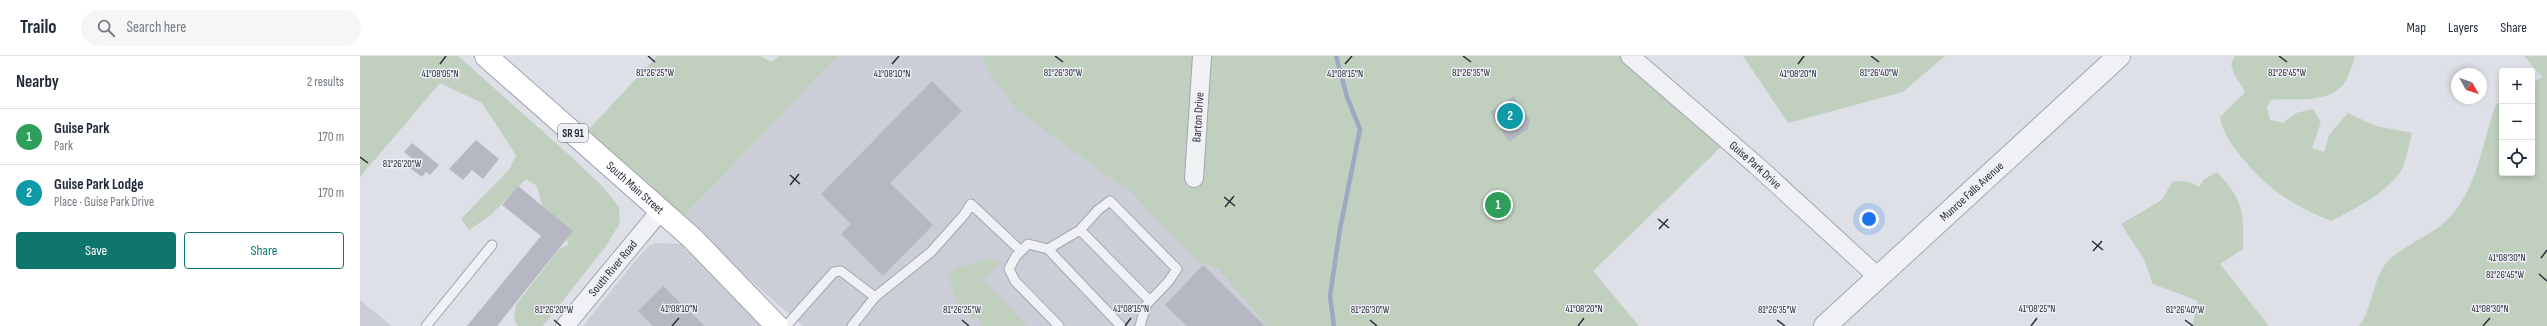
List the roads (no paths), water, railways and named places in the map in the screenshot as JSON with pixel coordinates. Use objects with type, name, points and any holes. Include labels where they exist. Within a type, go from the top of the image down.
[{"type":"main road","name":"South Main Street","points":[[486,56],[692,238],[777,326]]},
{"type":"street","name":"Barton Drive","points":[[1194,178],[1202,56]]},
{"type":"street","name":"Guise Park Drive","points":[[1630,56],[1751,160],[1878,277]]},
{"type":"street","name":"Munroe Falls Avenue","points":[[1825,326],[2118,56]]},
{"type":"street","name":"South River Road","points":[[565,326],[661,210]]},
{"type":"lane","points":[[1048,249],[1080,230],[1106,202],[1112,202],[1177,269],[1146,305],[1140,326]]},
{"type":"lane","points":[[852,326],[875,297],[931,252],[964,215],[971,204],[1021,251]]},
{"type":"lane","points":[[1080,230],[1150,301]]},
{"type":"lane","points":[[1059,326],[1010,275],[1009,269],[1021,251],[1028,244],[1048,249],[1121,326]]},
{"type":"lane","points":[[426,326],[492,245]]},
{"type":"lane","points":[[786,326],[834,272],[841,271],[875,297]]},
{"type":"waterway","points":[[1334,326],[1330,296],[1340,229],[1360,129],[1347,97],[1336,56]]},
{"type":"place","name":"Guise Park Lodge","points":[[1510,116]]},
{"type":"place","name":"Guise Park","points":[[1498,205]]}]
